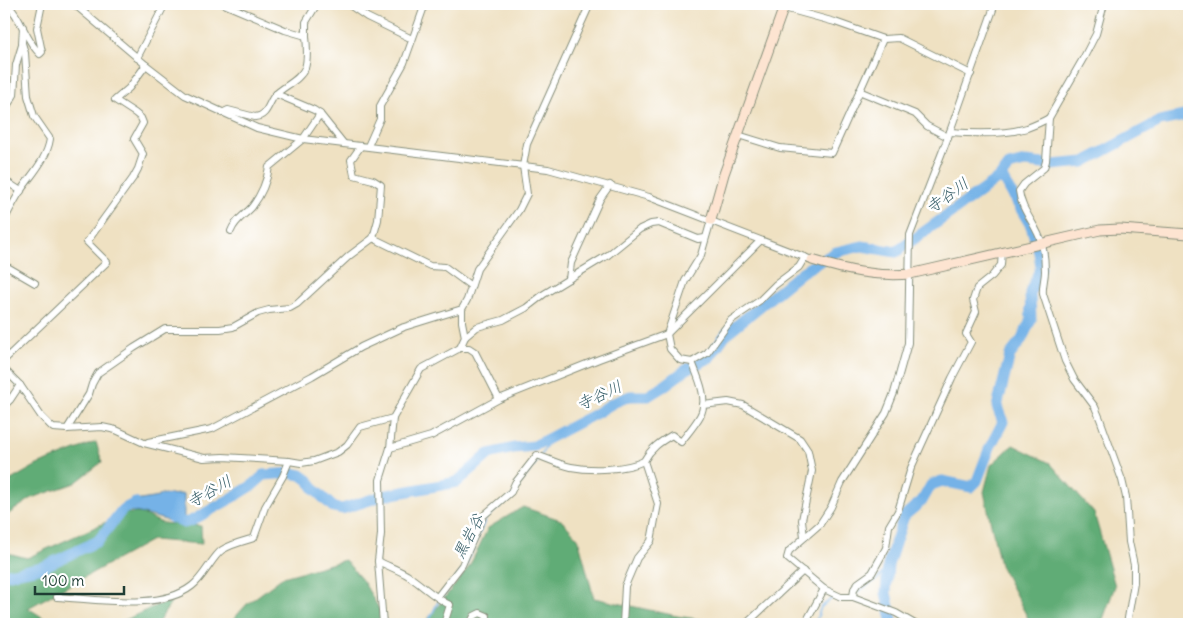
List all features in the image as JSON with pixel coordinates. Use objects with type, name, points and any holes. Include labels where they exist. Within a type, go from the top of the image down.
[{"type":"street","points":[[7,4],[14,10],[35,50],[40,54],[42,52],[37,28],[42,4]]},
{"type":"street","points":[[74,4],[137,58],[186,95],[257,128],[303,139],[548,169],[649,197],[809,259],[854,272],[890,276],[910,274],[1100,230],[1120,229],[1189,234]]},
{"type":"street","points":[[137,58],[166,4]]},
{"type":"street","points":[[224,4],[285,30],[306,36]]},
{"type":"street","points":[[222,113],[228,110],[259,117],[269,108],[276,94],[294,80],[304,69],[307,54],[306,22],[317,4]]},
{"type":"street","points":[[348,4],[367,17],[412,39]]},
{"type":"street","points":[[67,429],[90,394],[92,384],[98,374],[134,348],[165,329],[220,329],[233,327],[258,313],[290,308],[349,256],[373,238],[378,220],[380,185],[373,180],[354,175],[351,160],[364,146],[380,119],[380,106],[404,63],[425,4]]},
{"type":"street","points":[[465,337],[462,309],[467,300],[477,269],[519,210],[527,194],[523,166],[527,144],[590,4]]},
{"type":"street","points":[[915,624],[896,613],[854,597],[838,596],[824,589],[787,558],[789,551],[820,524],[831,507],[842,482],[886,413],[894,393],[908,343],[910,235],[949,134],[995,4]]},
{"type":"street","points":[[1104,4],[1096,34],[1049,118],[1044,168],[1024,184],[1019,191],[1020,201],[1031,220],[1038,244],[1045,272],[1042,287],[1043,294],[1065,361],[1074,379],[1095,407],[1124,488],[1134,583],[1127,624]]},
{"type":"street","points":[[809,259],[775,285],[759,302],[731,320],[707,353],[692,362],[680,360],[670,349],[668,334],[684,281],[701,255],[705,238],[709,233],[724,174],[784,6],[883,39],[899,38],[971,74]]},
{"type":"street","points":[[4,111],[14,95],[16,65],[22,43],[23,27]]},
{"type":"street","points":[[738,135],[780,148],[832,153],[883,39]]},
{"type":"street","points":[[4,221],[21,191],[43,160],[50,139],[34,116],[28,96],[25,53],[22,43]]},
{"type":"street","points":[[4,360],[107,262],[87,242],[138,169],[143,154],[134,139],[143,123],[142,118],[115,100],[129,88],[146,65]]},
{"type":"street","points":[[859,91],[914,114],[927,126],[949,134],[976,134],[1026,128],[1049,118]]},
{"type":"street","points":[[276,94],[320,114],[344,144]]},
{"type":"street","points":[[231,231],[234,225],[252,206],[267,182],[269,167],[303,139],[320,114]]},
{"type":"street","points":[[4,180],[21,191]]},
{"type":"street","points":[[569,279],[571,263],[600,199],[610,185]]},
{"type":"street","points":[[460,348],[465,337],[477,327],[503,320],[526,308],[544,294],[608,254],[640,229],[651,224],[659,224],[698,239],[705,238]]},
{"type":"street","points":[[373,238],[430,266],[445,267],[472,286]]},
{"type":"street","points":[[390,448],[431,436],[500,399],[599,359],[668,334],[760,241]]},
{"type":"street","points":[[854,597],[854,589],[858,583],[872,573],[886,548],[889,526],[898,511],[911,468],[952,378],[971,342],[966,334],[976,312],[973,300],[977,288],[992,276],[1001,265],[1002,252]]},
{"type":"street","points":[[5,267],[35,283]]},
{"type":"street","points":[[144,443],[212,429],[312,376],[361,347],[404,327],[462,309]]},
{"type":"street","points":[[383,624],[378,561],[381,534],[379,496],[380,480],[390,448],[393,418],[422,369],[460,348],[469,348],[475,352],[500,399]]},
{"type":"street","points":[[439,598],[462,565],[483,516],[511,492],[515,483],[541,456],[570,467],[611,469],[635,465],[644,461],[657,444],[672,435],[681,442],[701,415],[703,405],[700,381],[692,362]]},
{"type":"street","points":[[4,369],[20,384],[41,416],[53,428],[102,427],[116,430],[144,443],[204,458],[223,456],[289,460],[301,463],[314,461],[338,452],[347,445],[360,427],[393,418]]},
{"type":"street","points":[[4,406],[20,384]]},
{"type":"street","points":[[703,405],[728,402],[743,405],[800,439],[808,451],[812,471],[802,520],[804,538]]},
{"type":"street","points":[[57,597],[149,602],[176,596],[192,586],[202,576],[221,551],[254,538],[265,507],[289,460]]},
{"type":"street","points":[[623,624],[625,586],[637,558],[651,540],[658,504],[644,461]]},
{"type":"street","points":[[378,561],[407,575],[450,605],[444,624]]},
{"type":"street","points":[[746,624],[803,571]]},
{"type":"street","points":[[805,624],[824,589]]},
{"type":"street","points":[[470,624],[474,616],[480,613],[487,616],[486,624]]},
{"type":"green space","points":[[96,442],[102,462],[75,483],[32,498],[4,517],[4,484],[37,465]]},
{"type":"green space","points":[[1013,445],[1050,463],[1094,513],[1115,586],[1102,622],[1111,624],[1031,624],[1000,565],[984,492],[991,465]]},
{"type":"green space","points":[[523,507],[561,520],[578,538],[594,598],[677,616],[731,624],[424,624],[469,567],[488,528]]},
{"type":"green space","points":[[126,513],[140,513],[162,523],[201,526],[202,544],[152,540],[28,608],[53,624],[4,624],[4,552],[27,558]]},
{"type":"green space","points":[[345,560],[363,581],[388,624],[229,624],[247,604],[283,577]]},
{"type":"green space","points":[[164,602],[171,603],[157,624],[116,624]]},
{"type":"water","points":[[184,494],[184,525],[122,510],[129,502],[158,497],[159,495]]},
{"type":"waterway","name":"寺谷川","points":[[171,517],[184,523],[191,521],[253,485],[264,475],[291,473],[301,475],[333,507],[342,509],[382,496],[457,482],[489,454],[514,448],[534,446],[613,403],[630,396],[648,396],[687,369],[709,358],[726,334],[802,272],[836,252],[862,246],[896,252],[988,186],[1001,176],[1009,166],[1025,162],[1052,165],[1084,162],[1160,121],[1189,115]]},
{"type":"waterway","points":[[893,624],[886,593],[888,565],[904,516],[922,501],[931,485],[942,481],[971,487],[977,481],[990,447],[1003,422],[997,407],[1010,355],[1021,341],[1031,320],[1030,293],[1041,267],[1039,253],[1031,226],[1001,176]]},
{"type":"waterway","name":"黒岩谷","points":[[541,455],[551,437]]},
{"type":"waterway","name":"黒岩谷","points":[[441,598],[465,567],[486,518],[515,494],[519,485],[539,459]]},
{"type":"waterway","name":"寺谷川","points":[[4,575],[43,567],[98,541],[122,510],[135,503]]},
{"type":"waterway","points":[[856,593],[878,579],[888,565]]},
{"type":"waterway","points":[[815,624],[821,607],[834,597]]},
{"type":"waterway","name":"黒岩谷","points":[[427,624],[438,602]]}]
